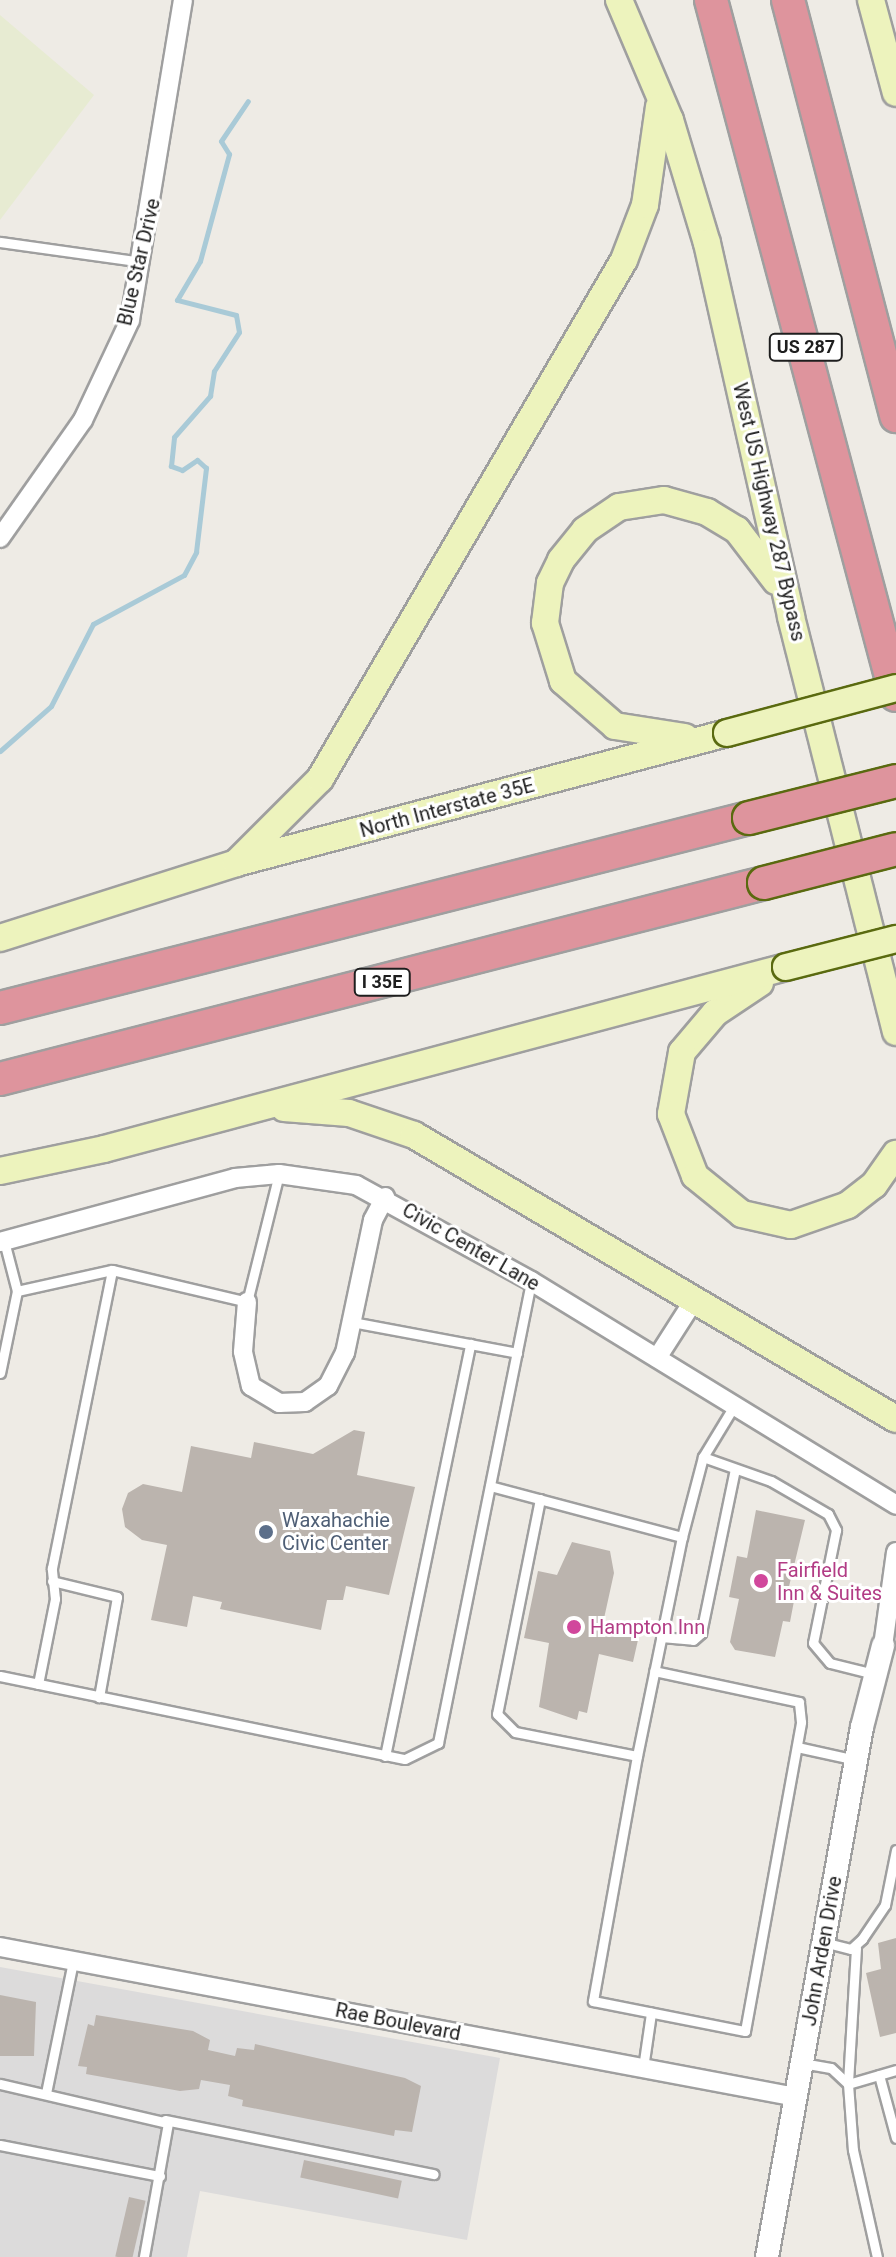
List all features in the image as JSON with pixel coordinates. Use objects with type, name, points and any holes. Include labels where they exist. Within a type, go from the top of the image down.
[{"type":"highway","name":"US 287","points":[[711,0],[896,695]]},
{"type":"highway","points":[[788,0],[896,416]]},
{"type":"highway","points":[[0,1008],[896,781]]},
{"type":"highway","name":"I 35E","points":[[0,1079],[896,849]]},
{"type":"main road","name":"West US Highway 287 Bypass","points":[[619,0],[659,91],[711,257],[791,617],[896,1032]]},
{"type":"main road","points":[[871,0],[894,81]]},
{"type":"main road","points":[[236,863],[320,779],[624,260],[645,205],[659,91]]},
{"type":"main road","points":[[717,735],[629,732],[602,718],[563,681],[545,623],[550,583],[561,560],[585,530],[619,507],[677,502],[707,512],[748,541],[773,576],[791,617]]},
{"type":"main road","name":"North Interstate 35E","points":[[0,938],[236,863],[896,688]]},
{"type":"main road","points":[[0,1171],[896,939]]},
{"type":"main road","points":[[786,967],[726,1004],[682,1052],[670,1106],[686,1162],[742,1214],[791,1225],[848,1205],[874,1185],[896,1154]]},
{"type":"main road","points":[[257,1106],[349,1113],[414,1135],[696,1297],[896,1419]]},
{"type":"street","name":"Blue Star Drive","points":[[0,538],[83,420],[130,320],[143,262],[183,0]]},
{"type":"street","name":"Civic Center Lane","points":[[2,1242],[235,1178],[279,1174],[324,1177],[385,1197],[531,1281],[896,1505]]},
{"type":"street","points":[[247,1302],[243,1352],[251,1386],[279,1403],[305,1402],[328,1386],[352,1322],[373,1220],[385,1197]]},
{"type":"street","points":[[657,1358],[696,1297]]},
{"type":"street","points":[[883,1646],[896,1552]]},
{"type":"street","name":"John Arden Drive","points":[[767,2257],[856,1760],[883,1646]]},
{"type":"street","name":"Rae Boulevard","points":[[0,1947],[796,2097]]},
{"type":"lane","points":[[0,242],[143,262]]},
{"type":"lane","points":[[17,1291],[112,1270],[247,1302],[279,1174]]},
{"type":"lane","points":[[0,1373],[17,1291],[2,1242]]},
{"type":"lane","points":[[38,1684],[55,1599],[52,1581],[112,1270]]},
{"type":"lane","points":[[0,1676],[385,1756],[405,1759],[438,1743],[531,1281]]},
{"type":"lane","points":[[352,1322],[517,1353]]},
{"type":"lane","points":[[385,1756],[470,1344]]},
{"type":"lane","points":[[654,1671],[799,1702],[797,1747],[745,2031],[593,2001],[637,1756],[654,1671],[682,1537],[703,1457],[734,1405]]},
{"type":"lane","points":[[703,1457],[771,1481],[828,1514],[836,1530],[813,1643],[830,1663],[874,1674]]},
{"type":"lane","points":[[661,1637],[693,1640],[701,1633],[735,1469]]},
{"type":"lane","points":[[490,1486],[682,1537]]},
{"type":"lane","points":[[540,1499],[497,1714],[515,1732],[637,1756]]},
{"type":"lane","points":[[52,1581],[117,1597],[99,1697]]},
{"type":"lane","points":[[797,1747],[856,1760]]},
{"type":"lane","points":[[877,2257],[853,2150],[848,2084],[856,1948],[885,1905],[896,1850]]},
{"type":"lane","points":[[823,1942],[856,1948]]},
{"type":"lane","points":[[46,2093],[73,1961]]},
{"type":"lane","points":[[643,2068],[651,2013]]},
{"type":"lane","points":[[802,2063],[831,2068],[848,2084]]},
{"type":"lane","points":[[848,2084],[896,2070]]},
{"type":"lane","points":[[879,2075],[892,2107],[896,2138]]},
{"type":"lane","points":[[0,2084],[434,2174]]},
{"type":"lane","points":[[144,2257],[170,2132],[165,2120]]},
{"type":"lane","points":[[0,2145],[160,2176]]},
{"type":"shaded area","points":[[0,1967],[500,2058],[467,2240],[200,2191],[187,2257],[0,2257]]},
{"type":"green space","points":[[0,15],[94,95],[0,220]]},
{"type":"building","name":"Waxahachie Civic Center","points":[[354,1430],[365,1432],[357,1475],[415,1487],[389,1595],[346,1586],[343,1600],[327,1600],[321,1630],[220,1609],[222,1602],[193,1596],[187,1627],[151,1620],[167,1545],[142,1540],[125,1527],[122,1509],[128,1493],[143,1484],[182,1492],[191,1446],[251,1458],[254,1442],[313,1454]]},
{"type":"building","name":"Fairfield Inn & Suites","points":[[756,1510],[805,1520],[786,1599],[794,1601],[790,1622],[783,1621],[775,1657],[735,1650],[730,1642],[739,1599],[729,1597],[737,1556],[747,1558]]},
{"type":"building","name":"Hampton Inn","points":[[572,1542],[610,1551],[614,1573],[603,1623],[640,1631],[633,1662],[599,1654],[587,1713],[579,1711],[577,1720],[539,1707],[549,1643],[524,1638],[538,1571],[557,1575]]},
{"type":"building","points":[[896,1938],[896,2033],[880,2037],[866,1973],[881,1969],[878,1943]]},
{"type":"building","points":[[0,1995],[36,2002],[34,2056],[0,2056]]},
{"type":"building","points":[[96,2015],[193,2031],[210,2040],[208,2050],[235,2056],[237,2048],[254,2050],[255,2044],[405,2078],[421,2086],[412,2132],[395,2130],[394,2136],[242,2106],[243,2100],[228,2096],[230,2085],[201,2080],[199,2089],[180,2091],[86,2074],[87,2067],[78,2066],[88,2024],[94,2026]]},
{"type":"building","points":[[304,2160],[402,2181],[398,2198],[300,2178]]},
{"type":"building","points":[[129,2197],[146,2201],[133,2257],[115,2256]]},
{"type":"waterway","points":[[0,751],[51,706],[93,624],[184,575],[196,552],[206,468],[197,460],[182,470],[171,466],[174,437],[210,396],[214,371],[239,332],[236,315],[177,300],[200,261],[229,154],[221,141],[248,101]]},
{"type":"place","name":"Waxahachie Civic Center","points":[[266,1532]]},
{"type":"place","name":"Fairfield Inn & Suites","points":[[761,1581]]},
{"type":"place","name":"Hampton Inn","points":[[574,1627]]}]
